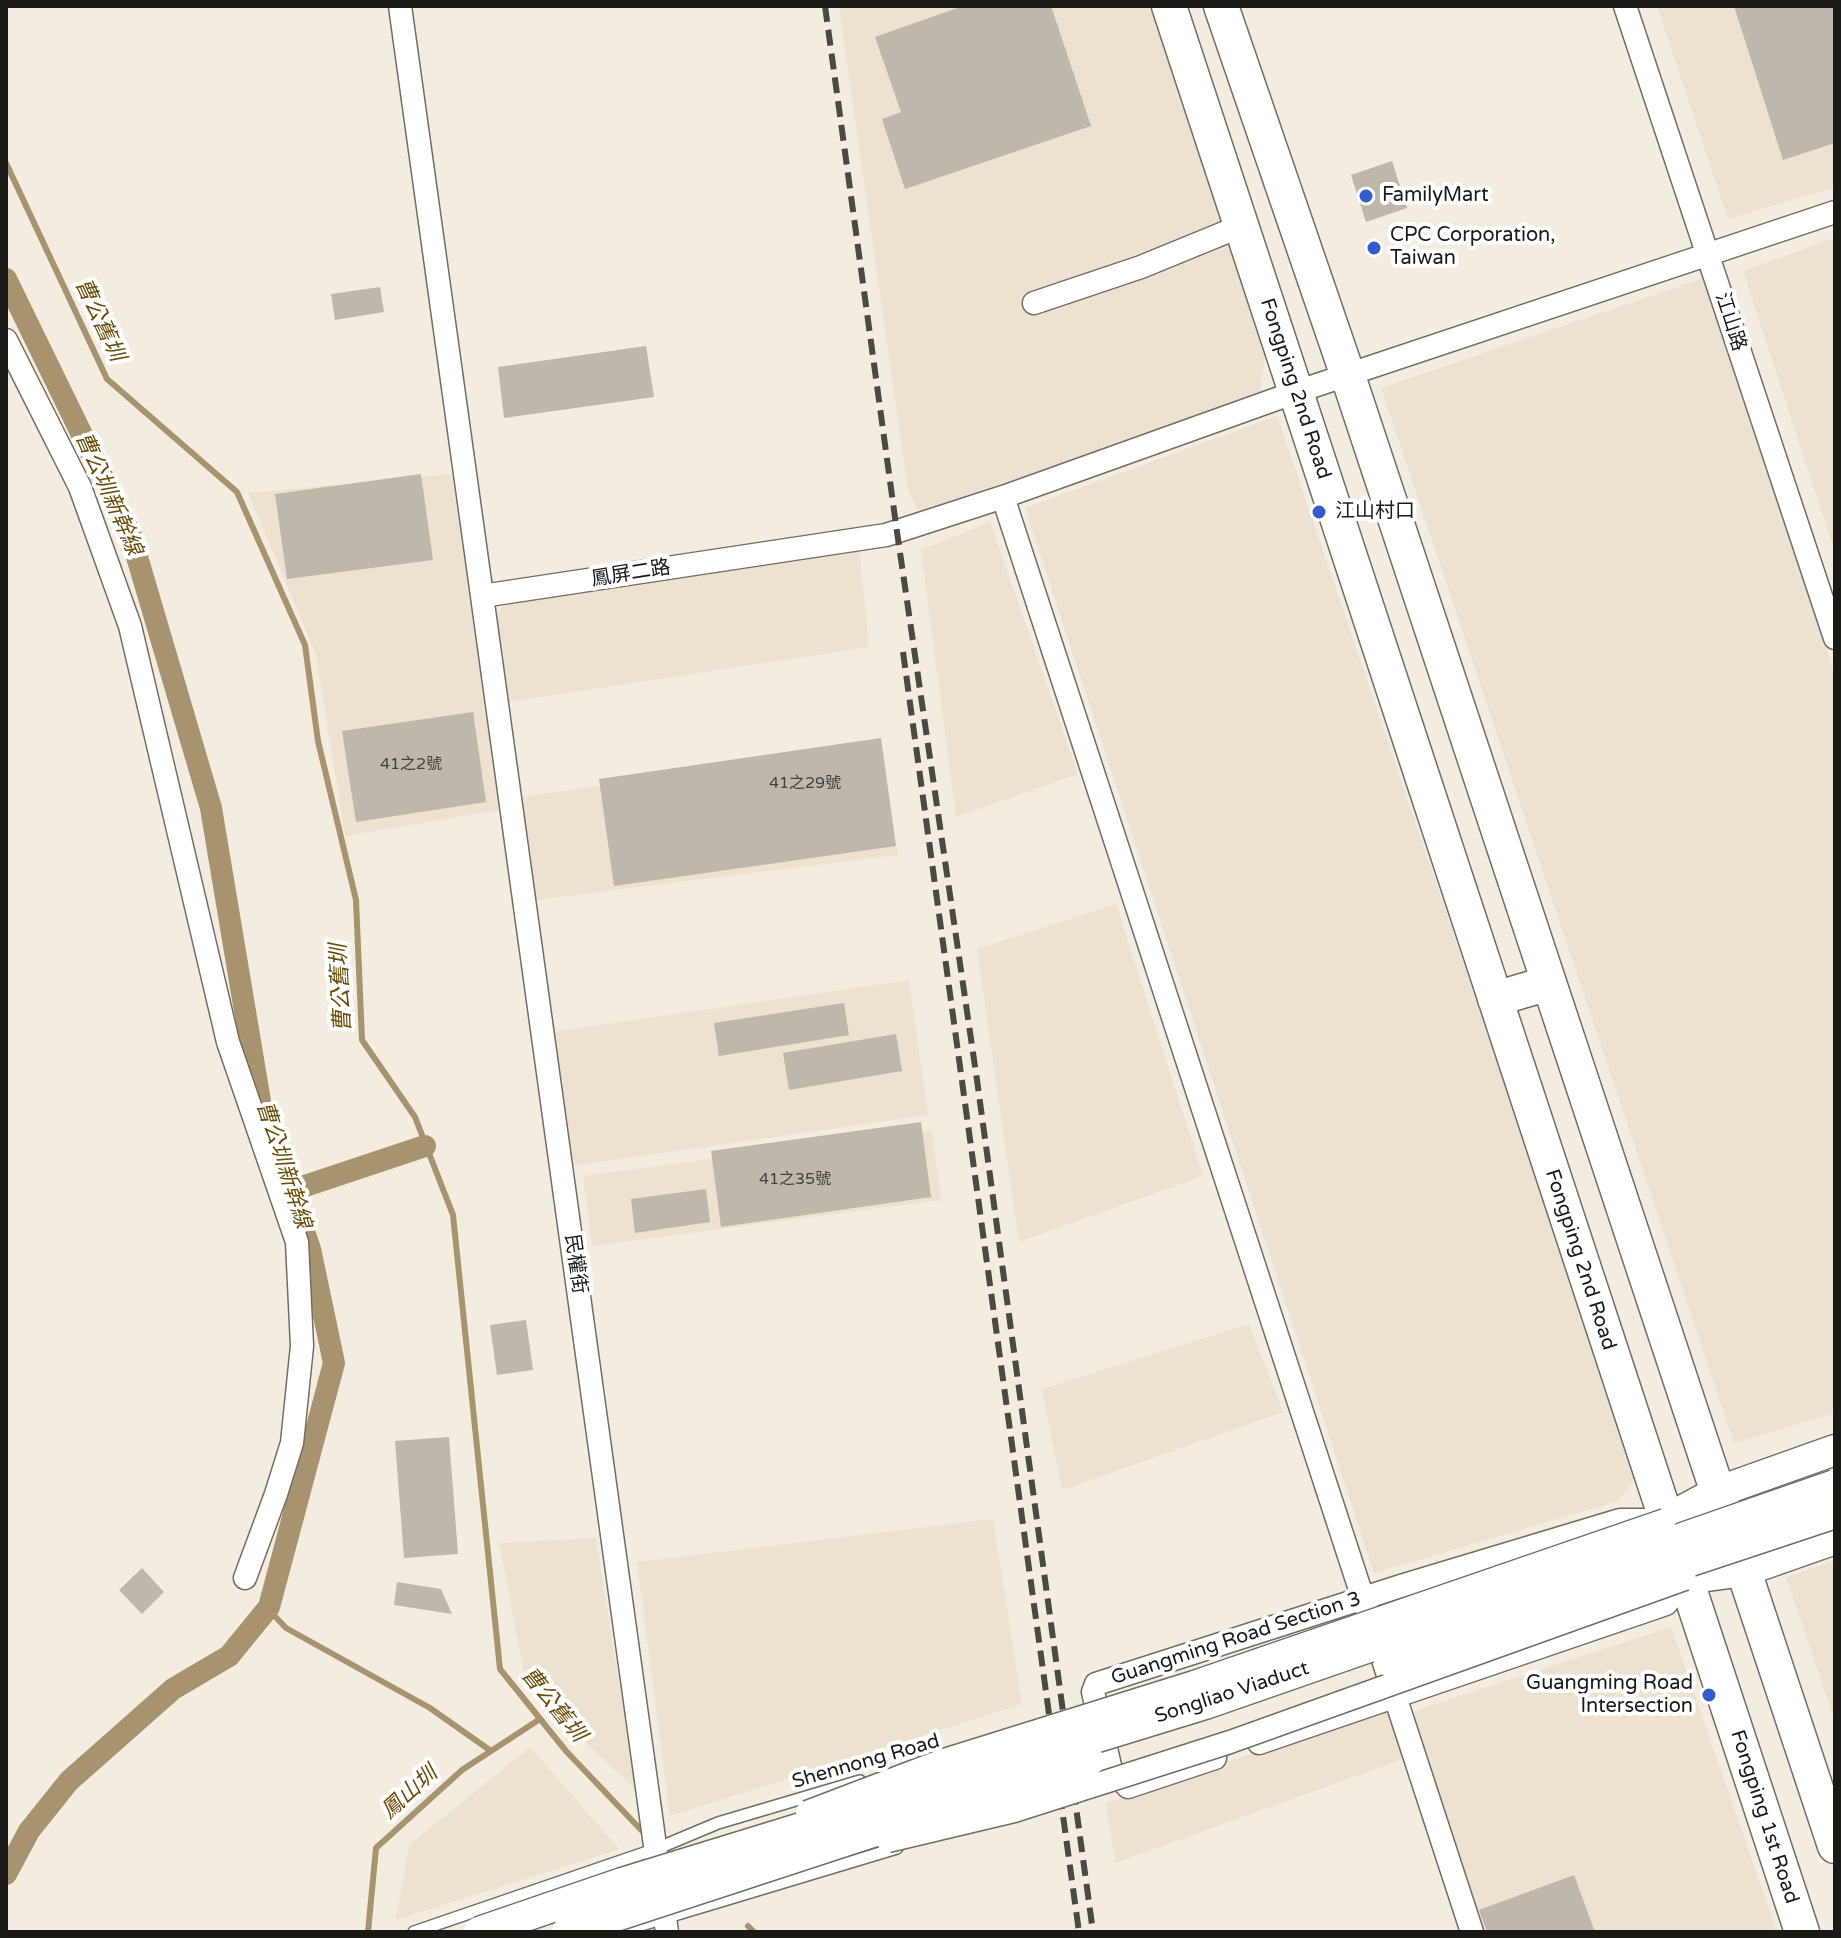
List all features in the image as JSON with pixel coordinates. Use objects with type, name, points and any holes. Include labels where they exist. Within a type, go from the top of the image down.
[{"type":"main road","name":"Fongping 2nd Road","points":[[1169,6],[1665,1520]]},
{"type":"main road","points":[[1221,6],[1348,376],[1835,1846]]},
{"type":"main road","points":[[1495,999],[1549,983]]},
{"type":"main road","name":"Fongping 1st Road","points":[[1665,1520],[1802,1932]]},
{"type":"street","points":[[400,6],[482,596]]},
{"type":"street","name":"江山路","points":[[1625,6],[1835,638]]},
{"type":"street","name":"鳳屏二路","points":[[482,596],[886,535],[1003,497],[1296,392],[1835,212]]},
{"type":"street","points":[[1034,303],[1141,267],[1241,226]]},
{"type":"street","points":[[6,340],[80,487],[130,626],[228,1042],[297,1242],[302,1346],[292,1443],[245,1578]]},
{"type":"street","points":[[1003,497],[1472,1932]]},
{"type":"street","name":"民權街","points":[[482,596],[666,1924]]},
{"type":"street","name":"Guangming Road Section 3","points":[[1685,1579],[1666,1604],[1128,1787],[1111,1770],[1093,1692],[1096,1684],[1620,1520],[1665,1520],[1717,1492],[1835,1450]]},
{"type":"street","name":"Songliao Viaduct","points":[[623,1909],[1835,1485]]},
{"type":"street","name":"Songliao Viaduct","points":[[623,1909],[1228,1716],[1835,1513]]},
{"type":"street","name":"Songliao Viaduct","points":[[567,1932],[941,1761],[1194,1682],[1665,1520]]},
{"type":"street","points":[[1685,1579],[1744,1571],[1835,1539]]},
{"type":"street","name":"Songliao Viaduct","points":[[479,1932],[623,1909],[1014,1811],[1230,1742],[1685,1579]]},
{"type":"lane","name":"Shennong Road","points":[[414,1932],[656,1849],[718,1823],[950,1755],[970,1766],[974,1788],[973,1814],[960,1829],[666,1924],[623,1909]]},
{"type":"shaded area","points":[[839,6],[1149,6],[1266,348],[1259,399],[918,511],[908,489]]},
{"type":"shaded area","points":[[1657,6],[1835,6],[1835,187],[1728,219]]},
{"type":"shaded area","points":[[1835,238],[1835,553],[1743,271]]},
{"type":"shaded area","points":[[1704,278],[1835,674],[1835,1413],[1734,1443],[1381,388]]},
{"type":"shaded area","points":[[1277,416],[1638,1475],[1618,1501],[1374,1573],[1025,508]]},
{"type":"shaded area","points":[[452,474],[499,810],[345,836],[316,654],[248,493]]},
{"type":"shaded area","points":[[990,522],[1078,774],[956,817],[921,550]]},
{"type":"shaded area","points":[[859,548],[869,647],[508,702],[497,615],[510,597]]},
{"type":"shaded area","points":[[881,746],[898,855],[535,900],[521,797]]},
{"type":"shaded area","points":[[1116,904],[1203,1176],[1019,1242],[977,949]]},
{"type":"shaded area","points":[[909,980],[928,1115],[571,1166],[552,1032]]},
{"type":"shaded area","points":[[932,1130],[941,1200],[592,1246],[583,1176]]},
{"type":"shaded area","points":[[1249,1324],[1283,1412],[1062,1490],[1042,1389]]},
{"type":"shaded area","points":[[993,1519],[1022,1704],[670,1816],[637,1562]]},
{"type":"shaded area","points":[[596,1538],[636,1790],[527,1688],[499,1543]]},
{"type":"shaded area","points":[[1835,1561],[1835,1721],[1786,1577]]},
{"type":"shaded area","points":[[1671,1627],[1777,1932],[1485,1932],[1412,1712]]},
{"type":"shaded area","points":[[1391,1706],[1406,1758],[1115,1863],[1106,1803]]},
{"type":"shaded area","points":[[530,1747],[619,1849],[396,1920],[409,1845]]},
{"type":"building","points":[[963,6],[1051,6],[1091,126],[905,189],[882,119],[901,112],[875,37]]},
{"type":"building","points":[[1734,6],[1835,6],[1835,143],[1783,160]]},
{"type":"building","points":[[1392,161],[1407,208],[1366,222],[1351,175]]},
{"type":"building","points":[[380,287],[384,312],[335,320],[331,294]]},
{"type":"building","points":[[646,346],[654,397],[504,418],[498,367]]},
{"type":"building","points":[[421,474],[433,560],[287,579],[275,494]]},
{"type":"building","points":[[473,712],[486,802],[356,822],[342,731]]},
{"type":"building","points":[[881,738],[896,846],[614,886],[599,779]]},
{"type":"building","points":[[844,1003],[849,1035],[719,1056],[714,1023]]},
{"type":"building","points":[[896,1034],[902,1071],[789,1090],[783,1053]]},
{"type":"building","points":[[921,1122],[931,1197],[721,1227],[711,1151]]},
{"type":"building","points":[[706,1189],[710,1222],[635,1233],[631,1199]]},
{"type":"building","points":[[526,1320],[533,1370],[497,1375],[490,1325]]},
{"type":"building","points":[[449,1437],[458,1554],[404,1558],[395,1441]]},
{"type":"building","points":[[142,1568],[164,1592],[142,1614],[119,1590]]},
{"type":"building","points":[[397,1582],[441,1589],[452,1614],[394,1605]]},
{"type":"building","points":[[1574,1875],[1595,1932],[1487,1932],[1479,1910]]},
{"type":"waterway","name":"曹公舊圳","points":[[6,163],[107,379],[237,492],[305,645],[318,741],[356,900],[362,1040],[415,1117],[453,1215],[500,1669],[566,1751],[645,1834]]},
{"type":"waterway","name":"曹公圳新幹線","points":[[6,279],[130,533],[211,808],[261,1107],[269,1128]]},
{"type":"waterway","points":[[290,1191],[425,1146]]},
{"type":"waterway","name":"曹公圳新幹線","points":[[6,1874],[29,1831],[69,1781],[173,1689],[229,1656],[269,1607],[334,1363],[310,1249],[298,1214]]},
{"type":"waterway","points":[[267,1608],[286,1628],[430,1708],[491,1751]]},
{"type":"waterway","name":"鳳山圳","points":[[368,1932],[376,1848],[462,1770],[540,1719]]},
{"type":"waterway","name":"曹公舊圳","points":[[748,1926],[754,1932]]},
{"type":"railway","points":[[825,6],[897,532],[977,1080],[1093,1932]]},
{"type":"railway","points":[[903,652],[1079,1932]]},
{"type":"place","name":"FamilyMart","points":[[1366,196]]},
{"type":"place","name":"CPC Corporation, Taiwan","points":[[1374,248]]},
{"type":"place","name":"江山村口","points":[[1319,512]]},
{"type":"place","name":"Guangming Road Intersection","points":[[1709,1695]]}]
